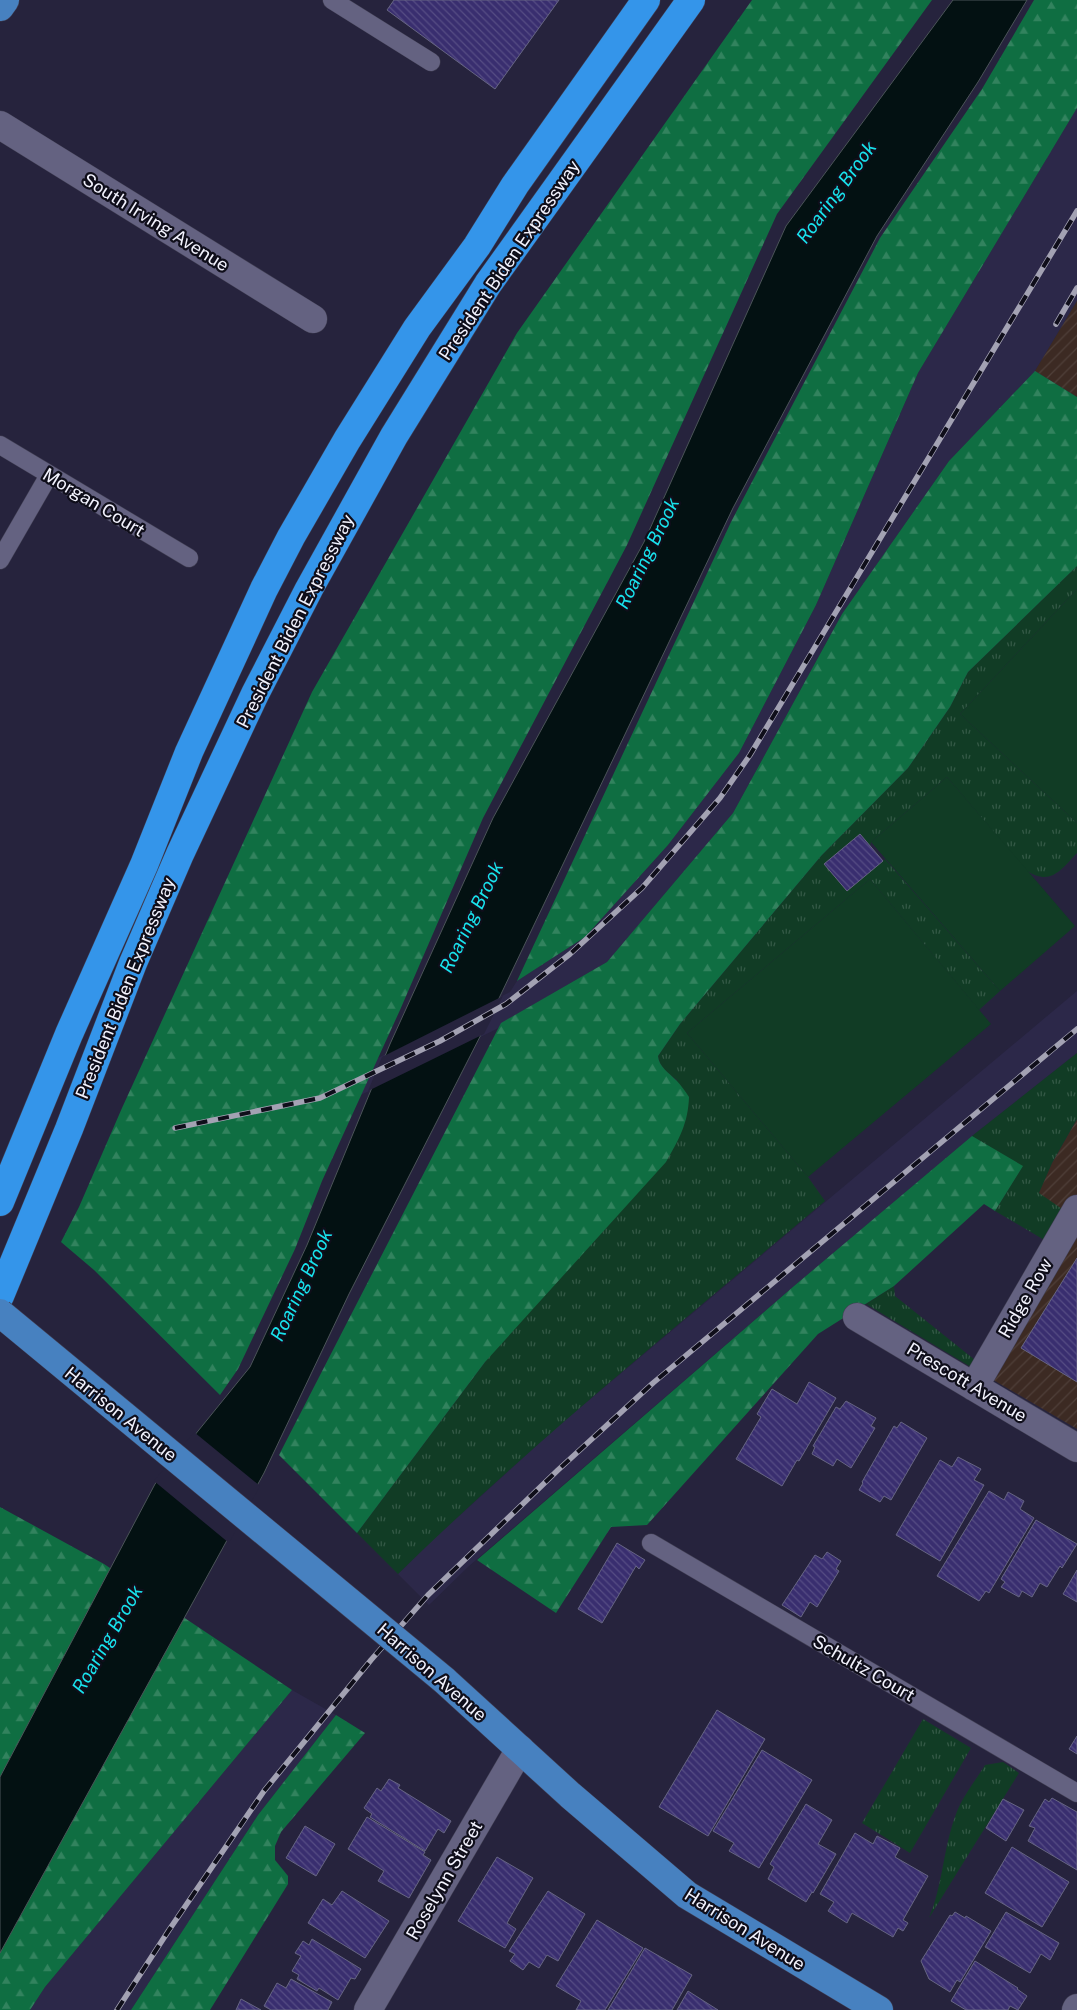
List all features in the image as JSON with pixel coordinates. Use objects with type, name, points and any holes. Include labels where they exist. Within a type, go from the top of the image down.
[{"type":"highway","name":"President Biden Expressway","points":[[0,1202],[69,1034],[144,865],[190,752],[264,589],[291,537],[347,440],[417,328],[477,246],[516,185],[646,0]]},
{"type":"highway","name":"President Biden Expressway","points":[[0,1296],[69,1129],[133,964],[180,854],[255,694],[309,589],[394,436],[488,284],[691,0]]},
{"type":"main road","points":[[0,8],[4,0]]},
{"type":"main road","name":"Harrison Avenue","points":[[0,1313],[444,1680],[570,1795],[687,1895],[879,2010]]},
{"type":"street","name":"South Irving Avenue","points":[[0,125],[312,318]]},
{"type":"street","name":"Ridge Row","points":[[974,1387],[1077,1209]]},
{"type":"street","name":"Prescott Avenue","points":[[857,1316],[1077,1448]]},
{"type":"street","name":"Roselynn Street","points":[[368,2010],[520,1749]]},
{"type":"lane","points":[[340,2],[431,62]]},
{"type":"lane","name":"Morgan Court","points":[[0,445],[189,558]]},
{"type":"lane","points":[[0,560],[49,475]]},
{"type":"lane","name":"Schultz Court","points":[[651,1543],[1077,1793]]},
{"type":"shaded area","points":[[1077,108],[1077,301],[1035,371],[949,461],[842,614],[733,813],[607,962],[510,1018],[509,1023],[336,1107],[324,1085],[510,992],[517,981],[585,937],[668,845],[739,753],[816,605],[918,373]]},
{"type":"shaded area","points":[[1077,301],[1077,397],[1035,371]]},
{"type":"shaded area","points":[[1077,991],[1077,1053],[972,1136],[794,1286],[469,1566],[429,1605],[398,1574],[557,1427]]},
{"type":"shaded area","points":[[1077,1119],[1077,1429],[971,1367],[1064,1211],[1038,1194],[1052,1163]]},
{"type":"shaded area","points":[[292,1690],[336,1715],[258,1815],[131,2010],[30,2010],[45,1987]]},
{"type":"green space","points":[[752,0],[932,0],[777,214],[627,545],[483,818],[400,1010],[322,1181],[295,1249],[238,1369],[220,1395],[94,1270],[61,1242],[79,1207],[122,1108],[312,692],[517,333]]},
{"type":"green space","points":[[1034,0],[1077,0],[1077,108],[918,373],[816,605],[739,753],[668,845],[585,937],[517,981],[731,522],[880,238],[982,89]]},
{"type":"green space","points":[[1035,371],[1077,397],[1077,566],[968,672],[950,707],[908,768],[821,856],[680,1024],[658,1056],[662,1067],[678,1082],[689,1097],[685,1123],[666,1162],[485,1362],[357,1533],[279,1455],[501,1023],[607,962],[733,813],[842,614],[949,461]]},
{"type":"green space","points":[[1077,566],[1077,589],[960,714],[1077,823],[1077,853],[1055,874],[1043,877],[1027,871],[947,777],[871,842],[870,846],[860,834],[824,864],[847,891],[885,859],[1000,991],[979,1010],[870,879],[687,1033],[808,1177],[825,1201],[554,1430],[398,1574],[357,1533],[485,1362],[677,1080],[662,1067],[658,1056],[680,1024],[821,856],[908,768],[950,707],[968,672]]},
{"type":"green space","points":[[1077,589],[1077,823],[960,714]]},
{"type":"green space","points":[[947,777],[1075,926],[1000,991],[871,842]]},
{"type":"green space","points":[[870,879],[991,1024],[808,1177],[687,1033]]},
{"type":"green space","points":[[1077,1053],[1077,1119],[1052,1163],[1039,1193],[1065,1211],[1046,1241],[995,1211],[1022,1167],[972,1136]]},
{"type":"green space","points":[[972,1136],[1023,1166],[995,1211],[984,1204],[894,1286],[818,1334],[647,1525],[611,1527],[556,1613],[477,1560],[794,1286]]},
{"type":"green space","points":[[894,1286],[895,1296],[975,1360],[971,1367],[866,1304]]},
{"type":"green space","points":[[0,1507],[104,1564],[292,1690],[45,1987],[30,2010],[0,2010]]},
{"type":"green space","points":[[336,1715],[365,1733],[281,1832],[275,1846],[275,1860],[288,1876],[288,1884],[210,2010],[131,2010],[258,1815]]},
{"type":"green space","points":[[923,1719],[971,1748],[910,1853],[862,1823]]},
{"type":"green space","points":[[1003,1762],[1019,1773],[929,1918],[937,1893],[948,1840],[965,1795],[985,1765]]},
{"type":"water","name":"Roaring Brook","points":[[953,0],[1027,0],[978,82],[877,236],[733,508],[491,1015],[349,1294],[264,1473],[0,1953],[0,1777],[155,1484],[250,1367],[307,1245],[390,1044],[493,818],[644,542],[786,226]]},
{"type":"pier","points":[[503,996],[484,1034],[368,1091],[382,1057]]},
{"type":"pier","points":[[194,1432],[260,1486],[229,1543],[154,1481]]},
{"type":"building","points":[[394,0],[559,0],[495,89],[387,10]]},
{"type":"building","points":[[860,834],[883,861],[847,891],[824,864]]},
{"type":"building","points":[[1077,1258],[1077,1382],[1021,1348]]},
{"type":"building","points":[[809,1382],[836,1398],[782,1486],[736,1459],[761,1417],[757,1414],[772,1389],[797,1404]]},
{"type":"building","points":[[846,1401],[876,1418],[871,1426],[875,1428],[851,1468],[837,1459],[833,1466],[812,1454],[815,1447],[813,1446],[836,1407],[840,1409]]},
{"type":"building","points":[[901,1422],[927,1438],[891,1500],[884,1496],[880,1502],[859,1490],[894,1426],[897,1428]]},
{"type":"building","points":[[958,1457],[981,1469],[974,1480],[984,1485],[940,1561],[896,1535],[940,1460],[952,1467]]},
{"type":"building","points":[[989,1491],[1004,1500],[1008,1492],[1024,1501],[1020,1509],[1034,1518],[989,1593],[986,1591],[979,1601],[937,1576]]},
{"type":"building","points":[[1036,1520],[1077,1544],[1047,1587],[1040,1583],[1032,1597],[1022,1591],[1019,1597],[1001,1587],[1005,1582],[1001,1579]]},
{"type":"building","points":[[617,1543],[645,1560],[639,1569],[636,1566],[602,1623],[578,1609]]},
{"type":"building","points":[[827,1552],[841,1561],[836,1569],[839,1571],[817,1607],[810,1602],[801,1617],[782,1605],[815,1555],[822,1559]]},
{"type":"building","points":[[1077,1570],[1077,1602],[1063,1594]]},
{"type":"building","points":[[717,1710],[765,1739],[708,1836],[659,1807]]},
{"type":"building","points":[[1077,1736],[1077,1754],[1069,1749]]},
{"type":"building","points":[[762,1750],[812,1780],[759,1868],[729,1851],[734,1843],[713,1831]]},
{"type":"building","points":[[389,1779],[400,1785],[398,1788],[451,1821],[444,1833],[438,1829],[425,1851],[370,1817],[372,1814],[364,1808],[377,1788],[381,1791]]},
{"type":"building","points":[[1052,1798],[1077,1812],[1077,1870],[1028,1841],[1035,1828],[1029,1826],[1045,1799],[1049,1802]]},
{"type":"building","points":[[1003,1799],[1024,1810],[1006,1841],[986,1828]]},
{"type":"building","points":[[806,1804],[832,1820],[818,1844],[836,1854],[806,1902],[768,1879],[774,1867],[770,1864]]},
{"type":"building","points":[[367,1817],[425,1852],[423,1855],[431,1860],[409,1898],[378,1881],[384,1871],[348,1849]]},
{"type":"building","points":[[305,1826],[335,1844],[316,1876],[286,1858]]},
{"type":"building","points":[[855,1833],[873,1844],[877,1836],[900,1848],[895,1857],[928,1876],[903,1920],[908,1923],[903,1931],[898,1928],[893,1937],[852,1913],[847,1923],[828,1911],[834,1902],[820,1894]]},
{"type":"building","points":[[1012,1847],[1069,1882],[1042,1927],[985,1893]]},
{"type":"building","points":[[497,1857],[533,1878],[507,1923],[516,1929],[505,1948],[458,1921]]},
{"type":"building","points":[[342,1891],[389,1921],[365,1958],[308,1923],[323,1899],[332,1905]]},
{"type":"building","points":[[548,1891],[585,1914],[558,1961],[547,1955],[539,1968],[529,1962],[523,1970],[510,1961],[515,1954],[509,1951]]},
{"type":"building","points":[[955,1912],[965,1918],[966,1916],[991,1931],[960,1982],[957,1980],[950,1992],[929,1979],[921,1961],[950,1915],[952,1916]]},
{"type":"building","points":[[1006,1912],[1059,1943],[1050,1960],[1041,1954],[1030,1973],[985,1947]]},
{"type":"building","points":[[597,1920],[643,1948],[605,2010],[576,2010],[581,2001],[556,1986]]},
{"type":"building","points":[[312,1939],[361,1969],[355,1979],[351,1978],[338,2000],[319,1988],[317,1991],[297,1979],[299,1975],[292,1971],[301,1956],[295,1953],[303,1941],[309,1945]]},
{"type":"building","points":[[645,1948],[692,1975],[672,2010],[608,2010]]},
{"type":"building","points":[[975,1961],[1018,1988],[1027,1996],[1018,2010],[1010,2006],[1008,2010],[966,2010],[951,2001]]},
{"type":"building","points":[[291,1979],[332,2002],[328,2010],[271,2010],[264,2006],[277,1983],[286,1988]]},
{"type":"building","points":[[688,1991],[718,2010],[677,2010]]},
{"type":"building","points":[[241,1999],[261,2010],[236,2010]]},
{"type":"railway","points":[[175,1128],[320,1098],[440,1041],[506,1004],[570,954],[642,888],[720,798],[750,755],[1077,211]]},
{"type":"railway","points":[[1056,324],[1077,288]]},
{"type":"railway","points":[[117,2010],[264,1791],[371,1660],[428,1595],[558,1470],[653,1383],[1077,1029]]}]
